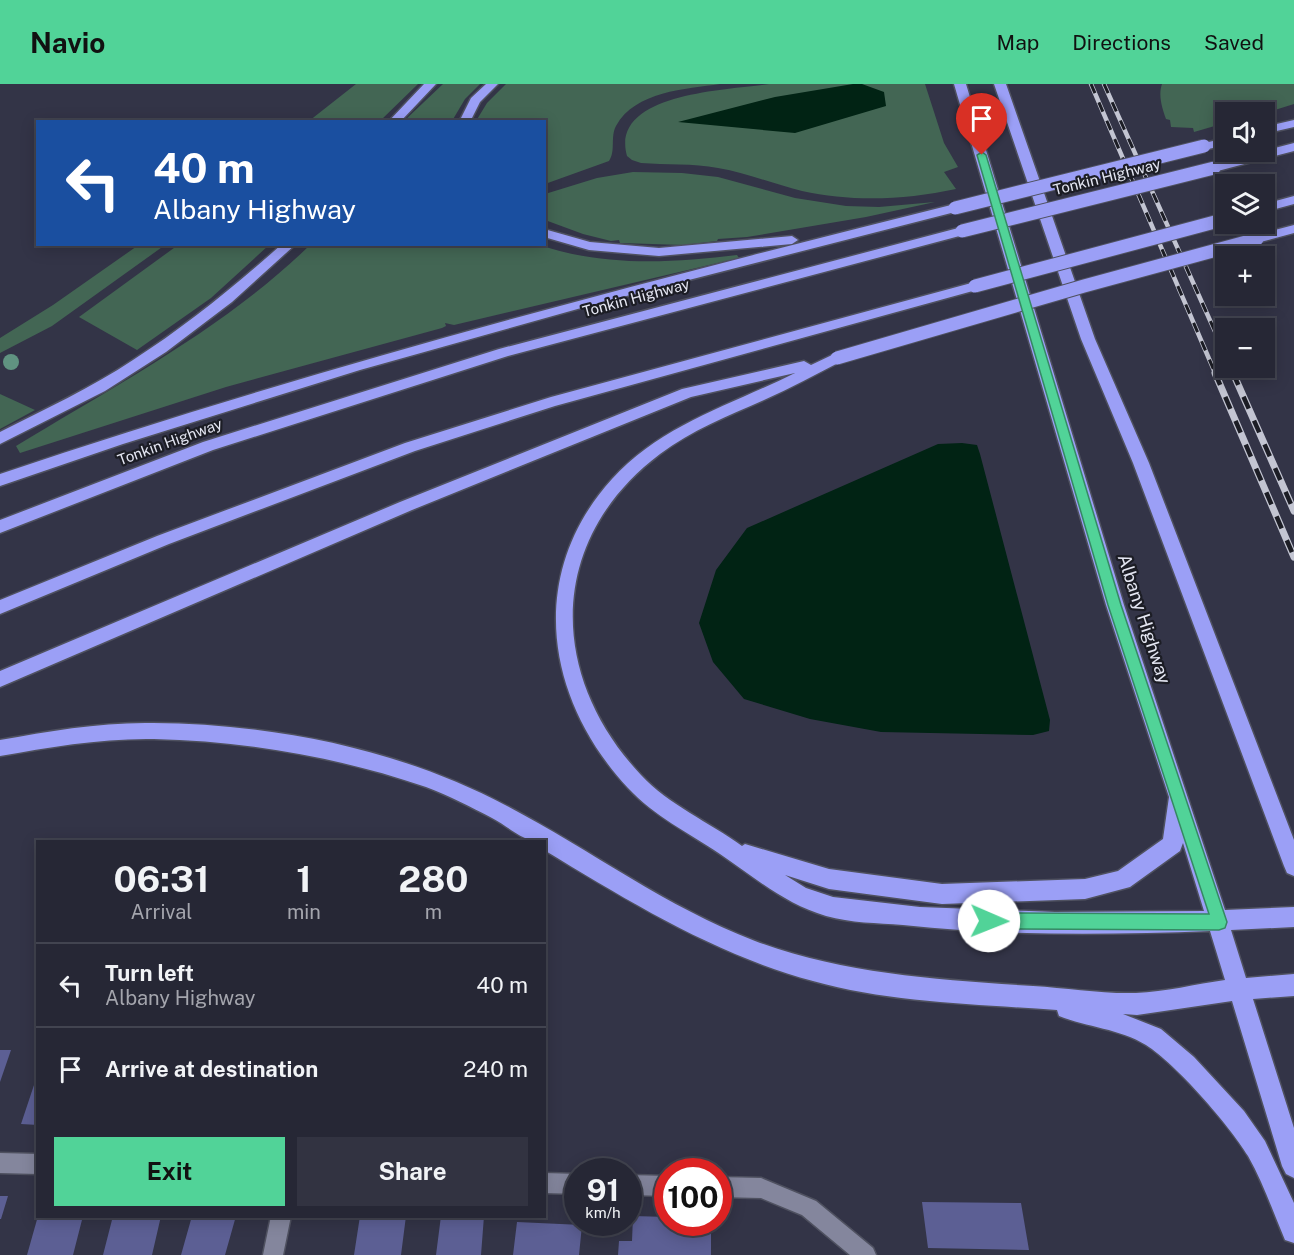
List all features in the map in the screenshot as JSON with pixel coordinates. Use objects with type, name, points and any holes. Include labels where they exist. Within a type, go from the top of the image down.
[{"type":"highway","points":[[395,120],[430,84]]},
{"type":"highway","points":[[465,120],[475,100],[492,84]]},
{"type":"highway","points":[[1000,84],[1088,339],[1141,463],[1294,866]]},
{"type":"highway","name":"Albany Highway","points":[[955,86],[973,122],[1114,605],[1178,794],[1294,1166]]},
{"type":"highway","points":[[1275,128],[1294,123]]},
{"type":"highway","points":[[0,480],[292,385],[513,322],[862,231],[1215,144]]},
{"type":"highway","name":"Tonkin Highway","points":[[0,527],[208,446],[504,352],[962,231],[1294,147]]},
{"type":"highway","points":[[1275,205],[1294,200]]},
{"type":"highway","points":[[0,607],[163,540],[410,447],[606,386],[1215,222]]},
{"type":"highway","points":[[0,679],[406,506],[687,393],[837,358],[1084,286],[1294,229]]},
{"type":"highway","points":[[546,234],[589,246],[659,252],[732,247],[862,231]]},
{"type":"highway","points":[[0,439],[115,379],[180,336],[235,293],[288,246]]},
{"type":"highway","points":[[837,358],[749,401],[698,422],[650,454],[616,485],[584,528],[569,566],[564,606],[564,641],[568,669],[588,717],[608,751],[636,784],[776,882],[824,906],[945,921],[1219,922],[1294,917]]},
{"type":"highway","points":[[0,748],[56,738],[152,731],[257,738],[361,758],[433,781],[500,813],[545,840]]},
{"type":"highway","points":[[731,850],[829,879],[942,894],[1085,889],[1123,880],[1173,844],[1178,794]]},
{"type":"highway","points":[[546,840],[656,906],[751,950],[814,971],[879,983],[956,992],[1137,1005],[1239,989],[1294,985]]},
{"type":"highway","points":[[1017,996],[1099,1016],[1153,1037],[1186,1065],[1223,1104],[1257,1149],[1294,1231]]},
{"type":"street","points":[[0,1163],[36,1164]]},
{"type":"street","points":[[546,1183],[564,1184]]},
{"type":"street","points":[[732,1187],[761,1188],[810,1208],[866,1255]]},
{"type":"street","points":[[273,1255],[281,1218]]},
{"type":"shaded area","points":[[356,84],[418,84],[381,120],[310,120]]},
{"type":"shaded area","points":[[443,84],[480,84],[465,99],[453,120],[405,120]]},
{"type":"shaded area","points":[[506,84],[720,84],[677,90],[635,105],[616,126],[609,161],[546,184],[546,120],[477,120],[487,103]]},
{"type":"shaded area","points":[[769,84],[925,84],[944,143],[958,167],[944,172],[956,189],[917,196],[840,197],[802,191],[709,166],[641,163],[627,156],[626,135],[636,119],[654,107],[677,98],[702,93]]},
{"type":"shaded area","points":[[862,84],[884,92],[886,106],[795,133],[678,122],[775,97]]},
{"type":"shaded area","points":[[1162,84],[1294,84],[1294,104],[1275,110],[1275,102],[1215,102],[1215,126],[1194,132],[1193,128],[1171,127],[1170,120],[1166,119],[1160,93]]},
{"type":"shaded area","points":[[633,172],[682,173],[718,177],[795,198],[846,206],[879,207],[935,202],[866,217],[683,245],[620,243],[619,240],[611,241],[583,234],[546,220],[546,194],[597,178]]},
{"type":"shaded area","points":[[137,246],[164,246],[52,326],[0,353],[0,338],[53,305]]},
{"type":"shaded area","points":[[177,246],[268,246],[211,298],[137,350],[79,317]]},
{"type":"shaded area","points":[[309,246],[544,246],[586,257],[611,260],[662,261],[737,255],[739,258],[454,325],[445,323],[446,326],[442,328],[226,387],[20,453],[16,446],[206,329],[277,275]]},
{"type":"shaded area","points":[[0,394],[35,410],[0,429]]},
{"type":"shaded area","points":[[938,444],[977,445],[980,454],[1050,720],[1049,731],[1033,735],[881,732],[810,719],[744,699],[713,662],[699,623],[716,570],[747,528]]},
{"type":"building","points":[[0,1050],[11,1050],[0,1082]]},
{"type":"building","points":[[36,1079],[36,1125],[21,1124]]},
{"type":"building","points":[[0,1196],[8,1196],[1,1219],[0,1219]]},
{"type":"building","points":[[922,1202],[1021,1203],[1029,1250],[928,1248]]},
{"type":"building","points":[[642,1216],[654,1217],[654,1236],[711,1236],[711,1255],[618,1255],[619,1241],[632,1241],[632,1236],[642,1236]]},
{"type":"building","points":[[37,1218],[82,1218],[73,1255],[27,1255]]},
{"type":"building","points":[[112,1218],[161,1218],[152,1255],[103,1255]]},
{"type":"building","points":[[191,1218],[235,1218],[225,1255],[181,1255]]},
{"type":"building","points":[[360,1218],[406,1218],[401,1255],[354,1255]]},
{"type":"building","points":[[441,1218],[484,1218],[481,1255],[436,1255]]},
{"type":"building","points":[[517,1222],[564,1224],[564,1236],[581,1236],[579,1255],[513,1255]]},
{"type":"railway","points":[[1091,84],[1215,373]]},
{"type":"railway","points":[[1104,84],[1215,331]]},
{"type":"railway","points":[[1217,378],[1294,557]]},
{"type":"railway","points":[[1235,378],[1294,511]]},
{"type":"route","points":[[982,155],[1114,605],[1219,922],[989,921]]}]
